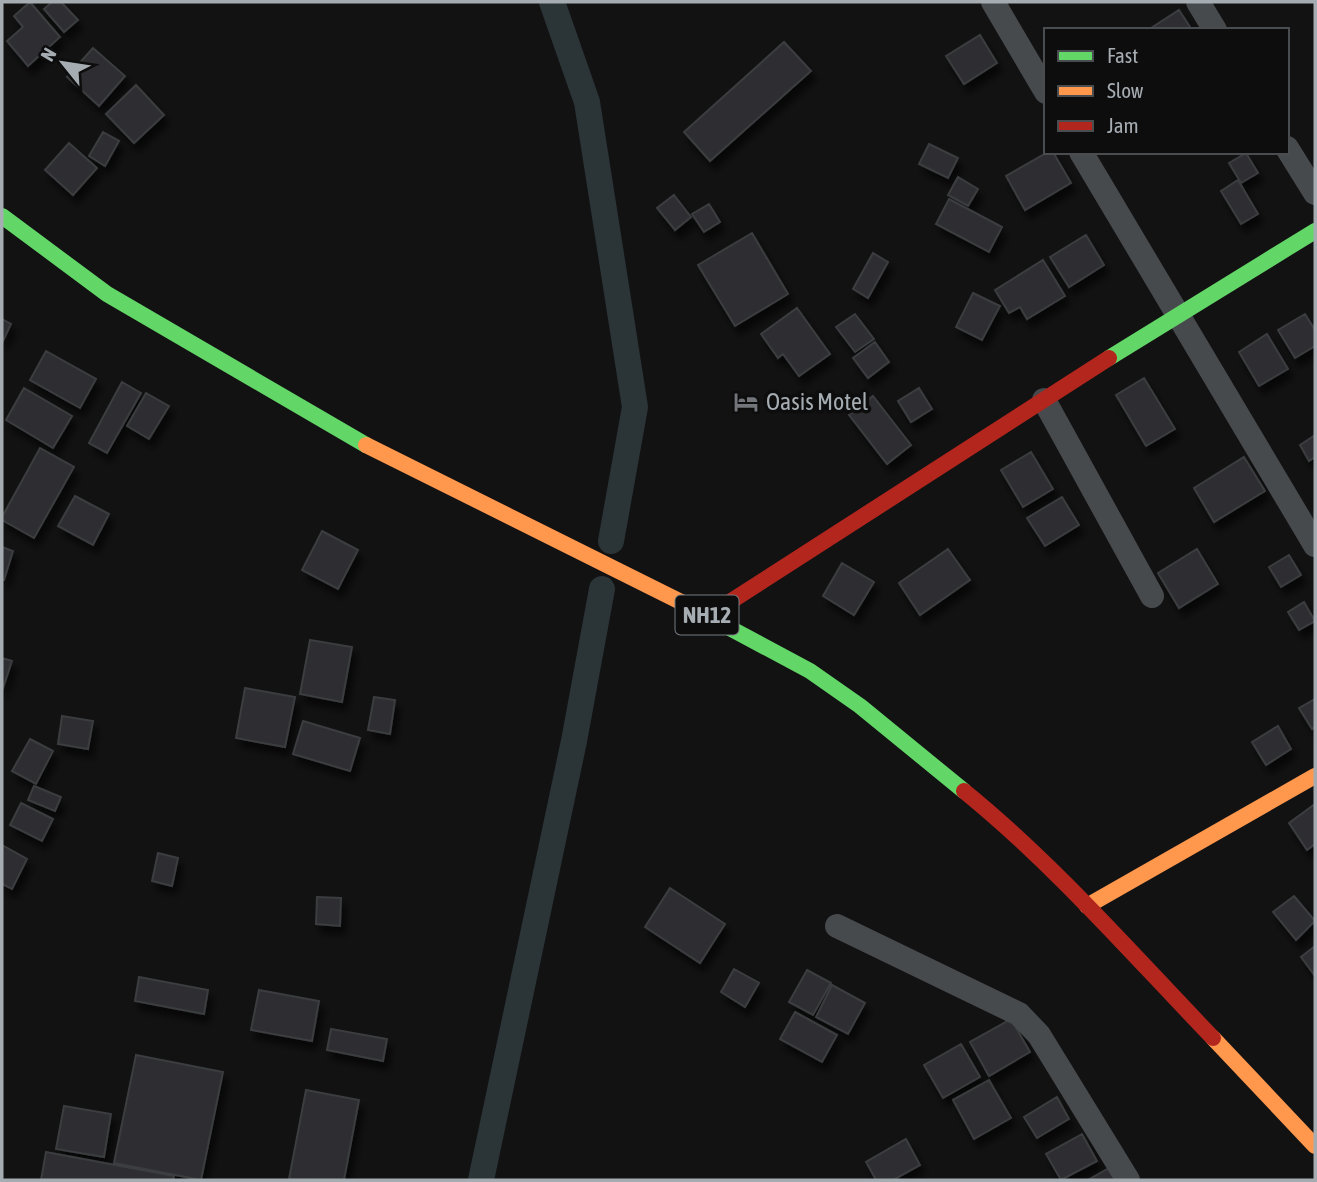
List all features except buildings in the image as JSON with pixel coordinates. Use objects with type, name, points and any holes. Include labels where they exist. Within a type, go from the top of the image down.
[{"type":"main road","name":"NH12","points":[[2,216],[107,294],[334,429],[708,616],[810,671],[860,706],[1003,823],[1087,906],[1315,1146]]},
{"type":"main road","points":[[708,616],[1176,315],[1315,232]]},
{"type":"main road","points":[[1087,906],[1315,776]]},
{"type":"street","points":[[993,2],[1044,89]]},
{"type":"street","points":[[1198,2],[1214,28]]},
{"type":"street","points":[[1289,151],[1315,193]]},
{"type":"street","points":[[1082,154],[1315,545]]},
{"type":"street","points":[[1044,400],[1152,596]]},
{"type":"street","points":[[836,926],[1019,1014],[1039,1035],[1128,1180]]},
{"type":"waterway","points":[[552,2],[587,102],[635,407],[611,541]]},
{"type":"waterway","points":[[481,1180],[574,741],[602,589]]},
{"type":"traffic: fast","points":[[2,216],[107,294],[366,445]]},
{"type":"traffic: fast","points":[[1109,358],[1315,231]]},
{"type":"traffic: fast","points":[[683,603],[810,671],[860,706],[964,791]]},
{"type":"traffic: slow","points":[[366,445],[683,603]]},
{"type":"traffic: slow","points":[[1087,906],[1315,776]]},
{"type":"traffic: slow","points":[[1213,1038],[1315,1146]]},
{"type":"traffic: jam","points":[[708,616],[1109,358]]},
{"type":"traffic: jam","points":[[964,791],[1030,849],[1123,942],[1213,1038]]},
{"type":"place","name":"Oasis Motel","points":[[746,402]]}]
